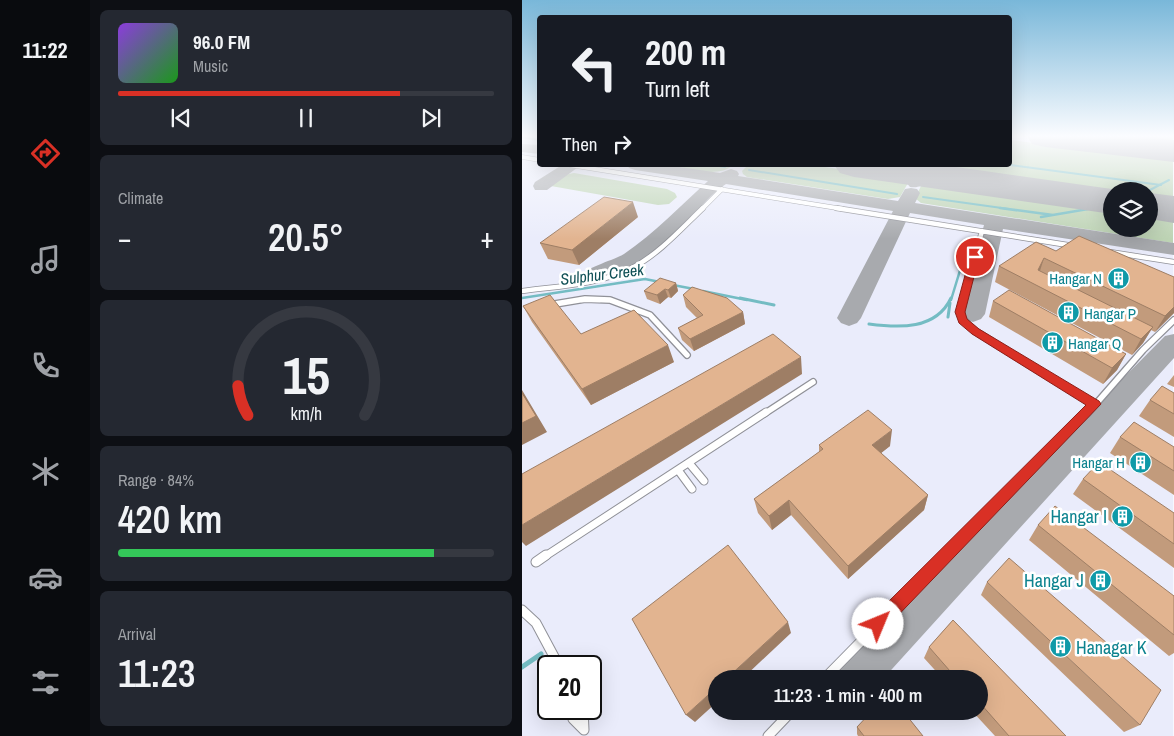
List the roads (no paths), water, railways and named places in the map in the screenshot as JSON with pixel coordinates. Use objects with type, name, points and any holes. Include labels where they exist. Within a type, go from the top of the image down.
[{"type":"lane","points":[[604,170],[1079,247]]},
{"type":"lane","points":[[522,292],[599,279],[629,269],[654,253],[722,189]]},
{"type":"lane","points":[[982,231],[960,312],[962,320],[975,331],[1095,404]]},
{"type":"lane","points":[[1106,251],[1174,262]]},
{"type":"lane","points":[[540,307],[597,299],[610,300],[642,312],[658,322],[686,355]]},
{"type":"lane","points":[[635,318],[642,312]]},
{"type":"lane","points":[[833,670],[1095,404],[1143,350],[1174,320]]},
{"type":"lane","points":[[536,562],[813,382]]},
{"type":"lane","points":[[689,463],[704,481]]},
{"type":"lane","points":[[678,470],[692,489]]},
{"type":"lane","points":[[522,610],[536,623],[552,655]]},
{"type":"lane","points":[[574,720],[585,733]]},
{"type":"lane","points":[[584,720],[585,733]]},
{"type":"lane","points":[[768,736],[783,720]]},
{"type":"waterway","points":[[751,170],[897,194]]},
{"type":"waterway","points":[[1050,170],[1160,185]]},
{"type":"waterway","name":"Sulphur Creek","points":[[1160,185],[1169,180]]},
{"type":"waterway","points":[[923,197],[1009,209]]},
{"type":"waterway","points":[[1000,208],[1053,215]]},
{"type":"waterway","name":"Sulphur Creek","points":[[1053,215],[1088,209]]},
{"type":"waterway","name":"Sulphur Creek","points":[[1041,217],[1053,215]]},
{"type":"waterway","name":"Sulphur Creek","points":[[951,300],[969,241]]},
{"type":"waterway","name":"Sulphur Creek","points":[[522,298],[645,279],[660,282]]},
{"type":"waterway","name":"Sulphur Creek","points":[[673,285],[694,289]]},
{"type":"waterway","name":"Sulphur Creek","points":[[703,291],[747,300]]},
{"type":"waterway","name":"Sulphur Creek","points":[[740,298],[774,305]]},
{"type":"waterway","name":"Sulphur Creek","points":[[869,324],[904,326],[926,321],[936,316],[951,298]]},
{"type":"waterway","points":[[948,317],[950,303]]},
{"type":"waterway","points":[[522,667],[541,654]]},
{"type":"place","name":"Hangar N","points":[[1118,278]]},
{"type":"place","name":"Hangar P","points":[[1068,313]]},
{"type":"place","name":"Hangar Q","points":[[1052,343]]},
{"type":"place","name":"Hangar H","points":[[1141,462]]},
{"type":"place","name":"Hangar I","points":[[1123,516]]},
{"type":"place","name":"Hangar J","points":[[1100,580]]},
{"type":"place","name":"Hanagar K","points":[[1060,647]]}]
